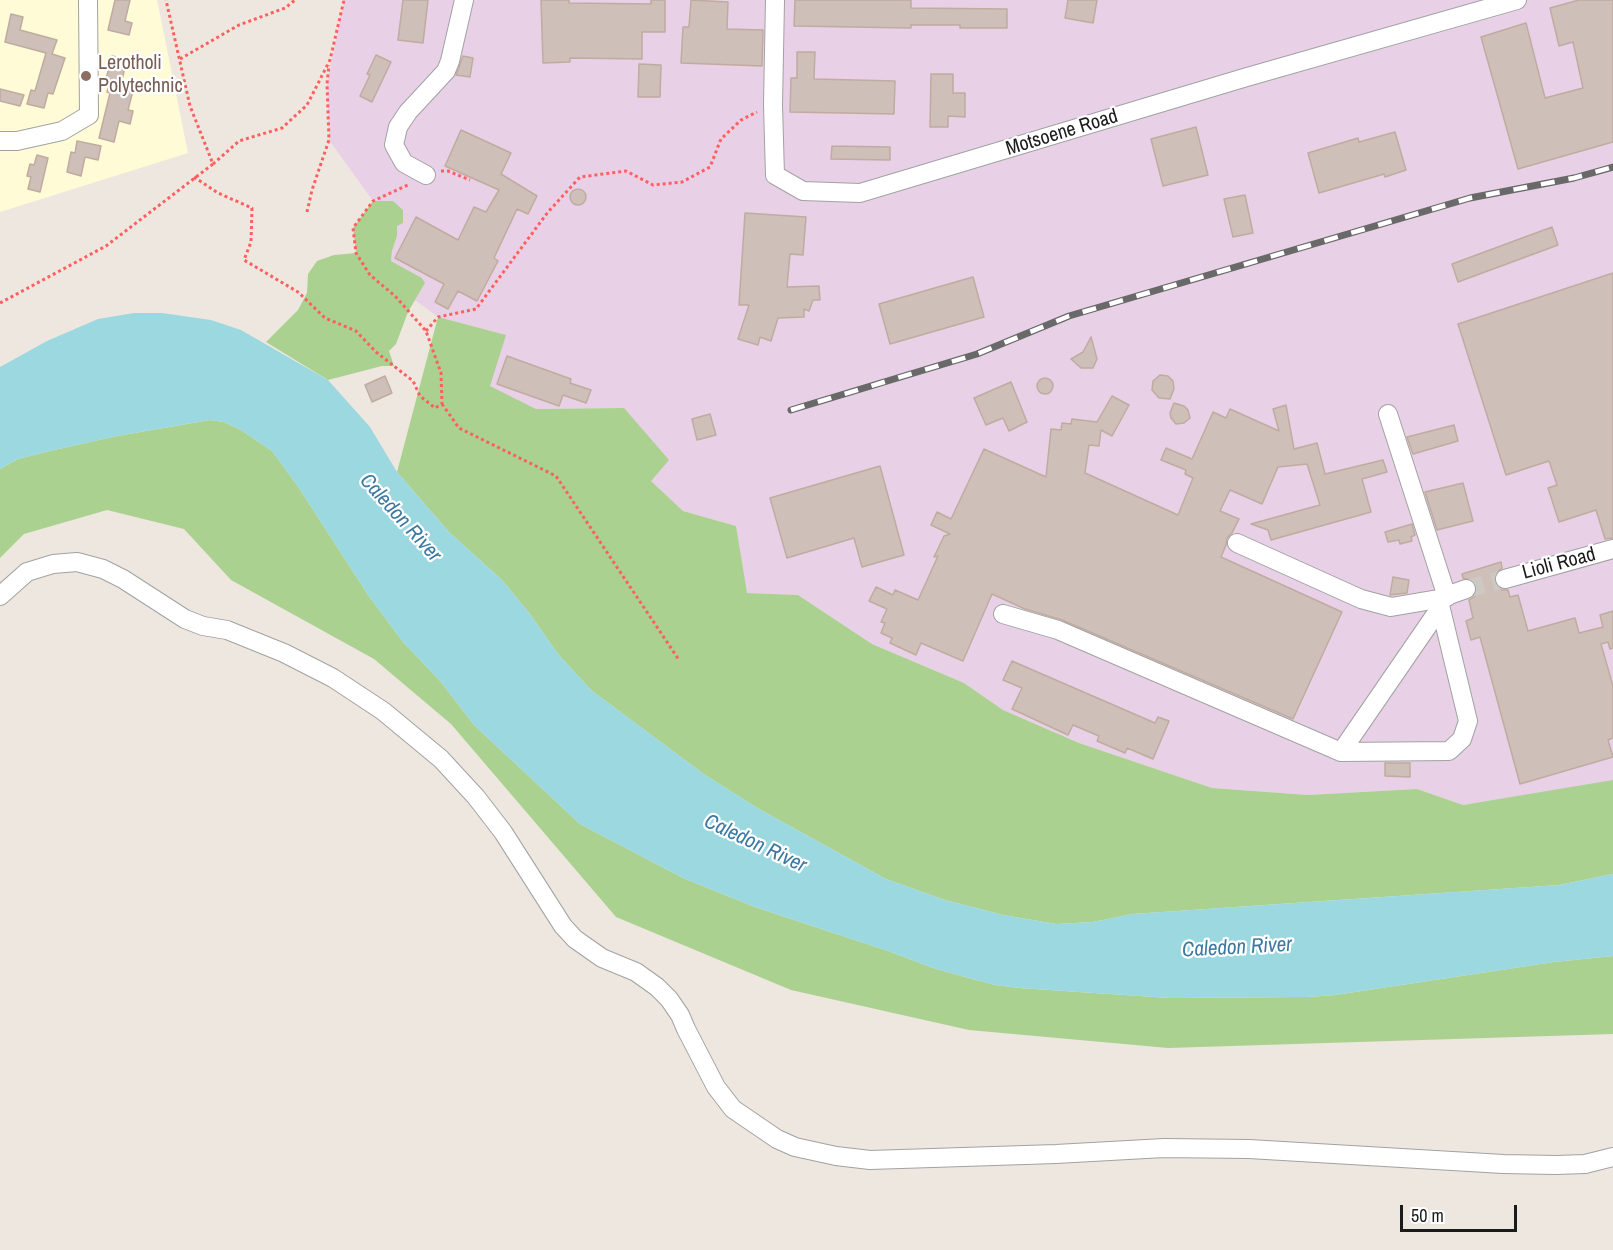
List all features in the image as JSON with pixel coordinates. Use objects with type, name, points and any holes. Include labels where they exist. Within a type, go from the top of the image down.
[{"type":"street","points":[[0,141],[17,141],[62,131],[89,115],[88,0]]},
{"type":"street","points":[[426,175],[404,163],[393,145],[398,127],[408,112],[446,71],[464,0]]},
{"type":"street","name":"Motsoene Road","points":[[775,0],[773,105],[775,175],[803,191],[860,193],[1247,77],[1517,0]]},
{"type":"street","points":[[1003,614],[1058,630],[1341,752],[1449,751],[1462,740],[1468,721],[1442,601],[1388,414]]},
{"type":"street","points":[[1237,543],[1361,600],[1390,607],[1442,601],[1466,589]]},
{"type":"street","name":"Lioli Road","points":[[1505,579],[1613,549]]},
{"type":"street","points":[[0,596],[27,572],[53,564],[77,562],[103,569],[123,579],[185,619],[203,626],[227,630],[284,653],[333,678],[383,711],[441,759],[476,797],[503,832],[563,926],[575,939],[602,958],[636,972],[669,999],[680,1015],[716,1087],[733,1109],[777,1139],[795,1147],[836,1156],[870,1160],[1164,1148],[1249,1149],[1546,1165],[1585,1164],[1613,1157]]},
{"type":"street","points":[[1341,752],[1442,601]]},
{"type":"path","points":[[166,0],[190,106],[213,164]]},
{"type":"path","points":[[180,59],[239,24],[285,8],[296,0]]},
{"type":"path","points":[[307,212],[328,140],[327,84],[330,60],[344,0]]},
{"type":"path","points":[[0,303],[106,246],[182,189],[239,141],[282,129],[307,105],[330,60]]},
{"type":"path","points":[[426,331],[438,317],[476,309],[548,212],[580,177],[626,171],[653,185],[682,182],[710,167],[721,139],[741,120],[773,105]]},
{"type":"path","points":[[470,180],[448,171],[426,175],[374,201],[353,228],[356,253],[370,275],[394,296],[426,331],[441,373],[442,404],[459,428],[556,476],[679,660]]},
{"type":"path","points":[[194,177],[218,194],[252,208],[250,242],[244,260],[298,292],[325,318],[356,331],[376,352],[413,381],[420,396],[435,408],[442,404]]},
{"type":"shaded area","name":"Lerotholi Polytechnic","points":[[0,0],[157,0],[188,153],[0,212]]},
{"type":"shaded area","points":[[344,0],[1613,0],[1613,781],[1463,805],[1417,789],[1308,795],[1212,788],[1079,743],[1003,710],[964,683],[872,644],[798,595],[746,593],[736,526],[683,511],[651,481],[624,408],[536,409],[489,386],[505,335],[438,317],[415,300],[425,283],[422,278],[391,261],[397,236],[393,201],[373,201],[329,140],[327,84]]},
{"type":"green space","points":[[373,201],[393,201],[403,210],[403,223],[397,226],[391,261],[422,278],[425,283],[408,312],[396,344],[389,351],[394,366],[382,366],[328,380],[266,342],[298,310],[307,293],[308,274],[317,261],[334,255],[356,253],[353,228]]},
{"type":"green space","points":[[438,317],[506,335],[490,386],[536,409],[624,408],[669,460],[651,481],[683,511],[736,526],[747,593],[798,595],[872,644],[964,683],[1003,710],[1079,743],[1212,788],[1308,795],[1417,789],[1463,805],[1613,780],[1613,874],[1559,885],[1133,914],[1093,922],[1056,924],[1003,915],[945,900],[886,879],[759,809],[705,775],[591,690],[558,654],[530,614],[502,580],[449,532],[397,472]]},
{"type":"green space","points":[[210,420],[224,422],[241,430],[272,451],[299,488],[368,595],[403,642],[441,682],[474,725],[580,824],[683,878],[755,907],[936,969],[995,985],[1019,988],[1170,998],[1307,997],[1335,995],[1554,962],[1613,956],[1613,1034],[1168,1048],[969,1030],[791,990],[616,917],[451,724],[374,659],[231,580],[184,529],[107,510],[24,534],[0,558],[0,469],[18,459],[54,450],[117,436]]},
{"type":"water","name":"Caledon River","points":[[134,313],[162,313],[211,320],[241,330],[328,380],[370,427],[397,472],[449,532],[502,580],[530,614],[558,654],[591,690],[705,775],[759,809],[886,879],[945,900],[1003,915],[1056,924],[1093,922],[1133,914],[1559,885],[1613,874],[1613,956],[1554,962],[1335,995],[1307,997],[1170,998],[1019,988],[995,985],[936,969],[755,907],[683,878],[580,824],[474,725],[441,682],[403,642],[368,595],[299,488],[272,451],[241,430],[224,422],[210,420],[117,436],[54,450],[18,459],[0,469],[0,367],[47,341],[98,319]]},
{"type":"building","points":[[115,0],[130,0],[125,21],[132,23],[129,35],[108,30]]},
{"type":"building","points":[[403,0],[428,0],[423,43],[398,40]]},
{"type":"building","points":[[541,0],[569,0],[569,3],[651,4],[651,0],[665,0],[665,32],[642,32],[642,59],[570,58],[570,62],[543,63]]},
{"type":"building","points":[[691,0],[728,2],[727,29],[763,30],[762,66],[681,63],[683,27],[689,27]]},
{"type":"building","points":[[795,0],[911,0],[911,8],[1007,9],[1007,28],[960,28],[960,25],[911,25],[911,28],[794,26]]},
{"type":"building","points":[[1068,0],[1097,0],[1093,23],[1065,18]]},
{"type":"building","points":[[1579,0],[1613,0],[1613,142],[1518,169],[1481,37],[1526,23],[1545,98],[1583,88],[1573,42],[1559,46],[1550,8]]},
{"type":"building","points":[[11,14],[23,17],[20,30],[57,40],[52,54],[65,58],[53,94],[48,93],[44,108],[27,104],[31,90],[35,91],[46,53],[5,42]]},
{"type":"building","points":[[797,52],[815,52],[814,79],[895,81],[894,114],[790,112],[791,78],[797,78]]},
{"type":"building","points":[[376,55],[391,62],[372,102],[360,96]]},
{"type":"building","points":[[112,56],[127,59],[121,84],[134,87],[128,110],[133,111],[130,124],[119,121],[114,142],[99,138],[110,93],[107,92],[110,80],[106,79]]},
{"type":"building","points":[[463,56],[473,58],[470,77],[456,75]]},
{"type":"building","points":[[639,64],[661,65],[660,97],[638,97]]},
{"type":"building","points":[[931,74],[953,74],[953,93],[965,93],[965,117],[948,116],[948,127],[930,127]]},
{"type":"building","points":[[0,89],[24,95],[20,106],[0,101]]},
{"type":"building","points":[[1196,127],[1208,175],[1163,186],[1151,139]]},
{"type":"building","points":[[461,130],[511,153],[501,174],[537,196],[528,214],[517,209],[494,258],[498,261],[477,301],[458,291],[448,309],[435,302],[444,284],[395,258],[416,217],[458,240],[474,207],[486,212],[499,190],[445,166]]},
{"type":"building","points":[[1395,132],[1406,170],[1319,193],[1308,153],[1358,138],[1359,142]]},
{"type":"building","points":[[77,141],[101,146],[98,160],[85,157],[81,176],[67,172],[71,152],[75,153]]},
{"type":"building","points":[[832,146],[890,147],[890,160],[831,159]]},
{"type":"building","points":[[37,155],[48,158],[40,192],[28,189],[31,177],[27,176],[30,164],[34,165]]},
{"type":"building","points":[[575,189],[581,189],[586,197],[584,203],[575,205],[570,200],[570,194]]},
{"type":"building","points":[[1245,195],[1253,233],[1233,237],[1224,199]]},
{"type":"building","points":[[745,213],[806,217],[803,255],[790,254],[787,287],[819,286],[820,300],[813,300],[809,311],[804,309],[804,317],[778,318],[771,341],[760,337],[758,345],[738,339],[749,305],[739,305]]},
{"type":"building","points":[[1552,227],[1558,245],[1458,282],[1452,264]]},
{"type":"building","points":[[1613,273],[1613,538],[1605,539],[1596,510],[1559,522],[1548,488],[1557,485],[1549,461],[1506,475],[1458,324]]},
{"type":"building","points":[[973,277],[984,317],[890,344],[879,304]]},
{"type":"building","points":[[1091,337],[1097,359],[1093,368],[1081,368],[1071,359],[1083,352]]},
{"type":"building","points":[[507,356],[571,379],[570,383],[591,390],[586,403],[563,395],[559,406],[497,384]]},
{"type":"building","points":[[1160,375],[1168,376],[1173,381],[1174,389],[1170,399],[1159,398],[1152,390],[1153,381]]},
{"type":"building","points":[[385,376],[392,393],[372,402],[365,385]]},
{"type":"building","points":[[1045,378],[1051,380],[1053,386],[1051,392],[1045,394],[1039,392],[1037,386],[1039,380]]},
{"type":"building","points":[[1011,382],[1027,422],[1009,431],[1003,418],[986,425],[974,398]]},
{"type":"building","points":[[1112,396],[1129,405],[1112,436],[1101,430],[1099,446],[1089,445],[1085,473],[1178,515],[1193,478],[1185,474],[1186,470],[1161,460],[1166,448],[1192,459],[1213,412],[1226,418],[1230,409],[1279,431],[1273,409],[1286,405],[1294,449],[1317,443],[1325,474],[1383,460],[1387,472],[1362,479],[1371,512],[1271,540],[1268,530],[1251,524],[1320,505],[1307,464],[1278,467],[1262,504],[1230,490],[1220,511],[1239,519],[1227,538],[1221,557],[1342,612],[1293,719],[1062,620],[1025,609],[992,594],[963,661],[921,643],[916,655],[890,643],[892,638],[881,633],[885,623],[881,622],[887,609],[869,601],[876,587],[893,595],[895,590],[918,600],[938,556],[934,557],[944,536],[950,534],[931,525],[937,512],[951,519],[984,449],[1046,477],[1051,429],[1061,430],[1062,423],[1071,424],[1072,419],[1097,422]]},
{"type":"building","points":[[1174,403],[1188,410],[1190,418],[1184,423],[1176,424],[1171,418],[1170,413]]},
{"type":"building","points":[[710,414],[716,435],[697,440],[692,419]]},
{"type":"building","points":[[1454,425],[1458,441],[1413,454],[1407,437]]},
{"type":"building","points":[[880,466],[904,555],[862,567],[854,538],[787,558],[770,498]]},
{"type":"building","points":[[1463,483],[1473,521],[1437,530],[1425,492]]},
{"type":"building","points":[[1412,524],[1415,535],[1411,537],[1412,541],[1400,544],[1399,540],[1388,542],[1385,532]]},
{"type":"building","points":[[1501,562],[1502,568],[1494,576],[1494,583],[1502,590],[1508,590],[1510,597],[1518,595],[1528,631],[1575,618],[1579,633],[1603,627],[1600,615],[1613,611],[1613,648],[1610,649],[1608,642],[1601,644],[1613,686],[1613,738],[1608,740],[1613,757],[1520,784],[1480,637],[1471,640],[1466,621],[1473,618],[1469,600],[1475,596],[1477,590],[1474,581],[1463,578],[1462,574]]},
{"type":"building","points":[[1393,577],[1409,580],[1407,593],[1390,595]]},
{"type":"building","points":[[1012,661],[1155,723],[1158,717],[1169,721],[1153,759],[1127,748],[1125,753],[1097,741],[1099,736],[1073,725],[1068,735],[1012,709],[1022,688],[1003,680]]},
{"type":"building","points":[[1385,763],[1410,763],[1410,777],[1385,776]]},
{"type":"tunnel","points":[[1466,589],[1505,579]]},
{"type":"railway","points":[[791,410],[977,354],[1069,316],[1470,198],[1574,178],[1613,167]]},
{"type":"place","name":"Lerotholi Polytechnic","points":[[86,76]]}]
